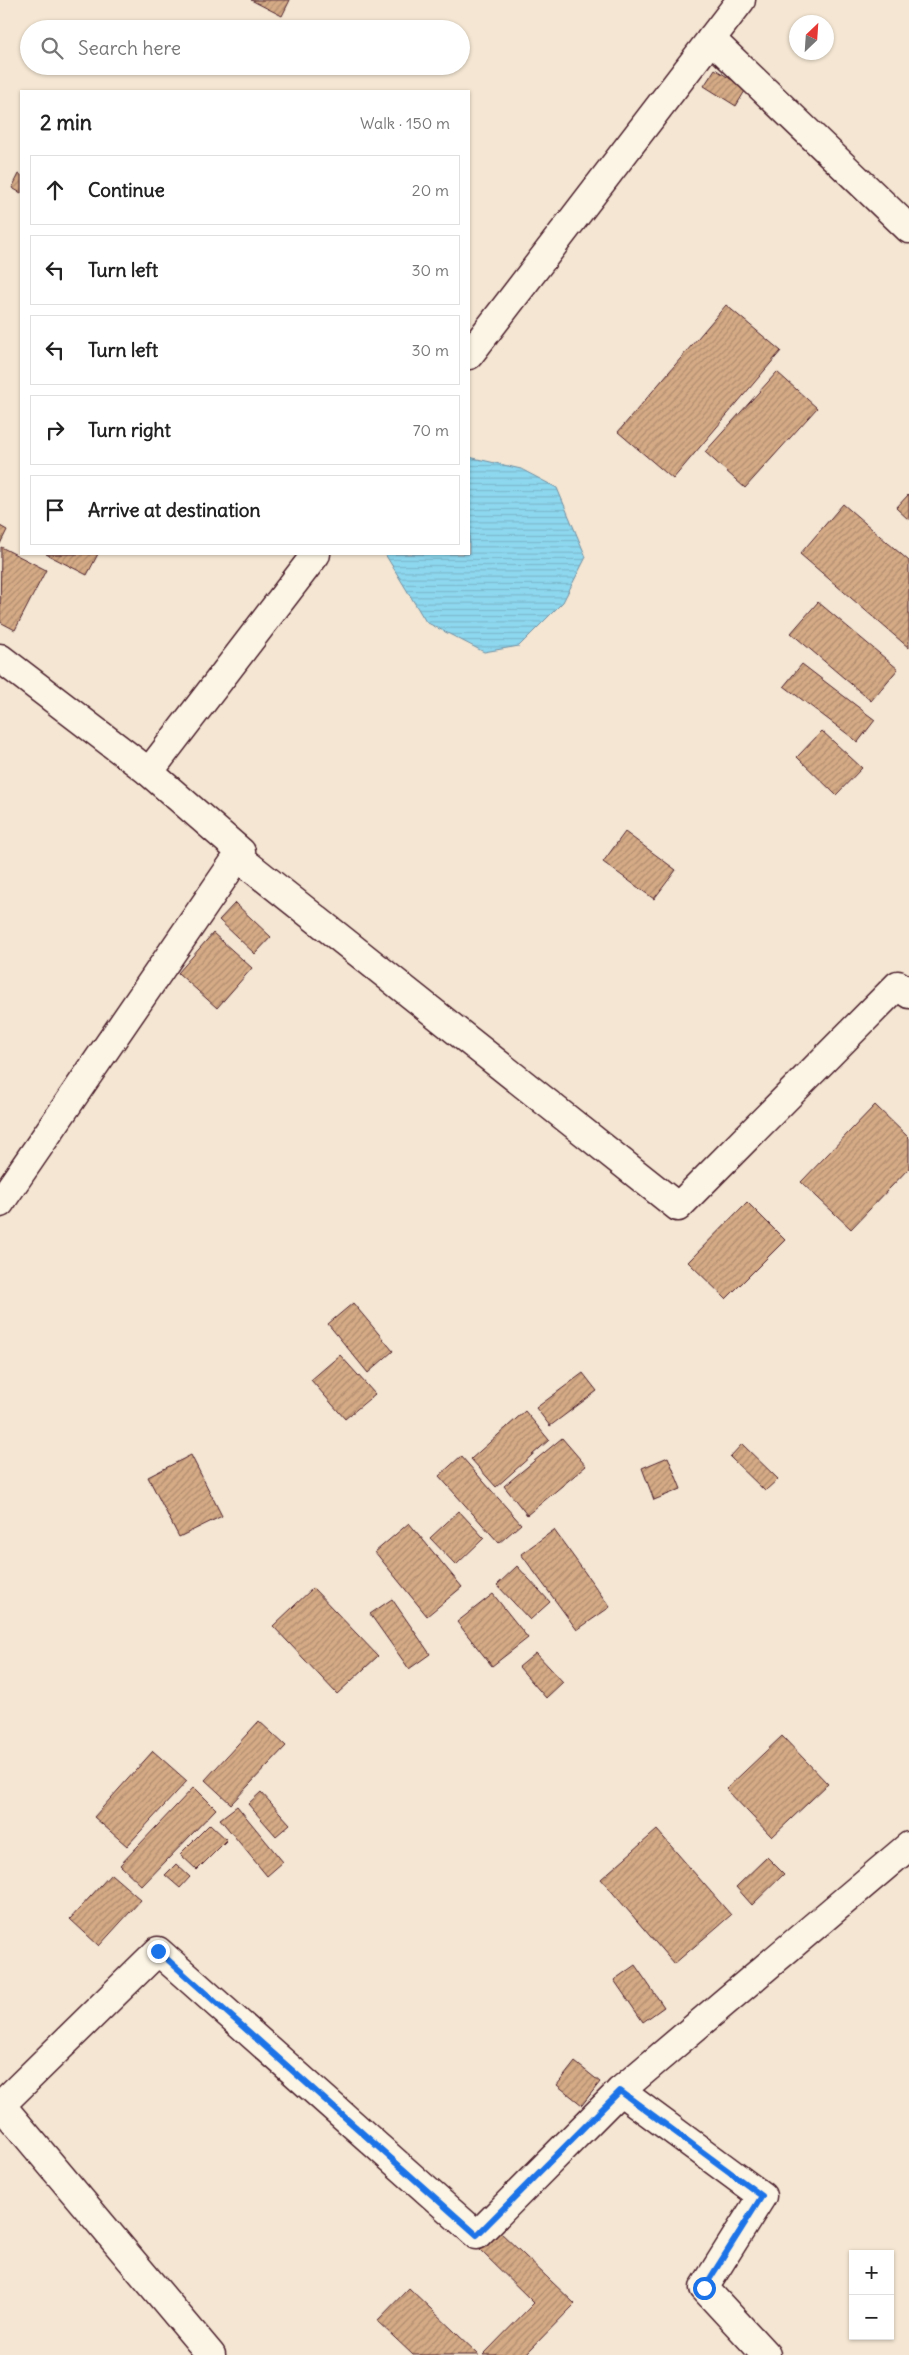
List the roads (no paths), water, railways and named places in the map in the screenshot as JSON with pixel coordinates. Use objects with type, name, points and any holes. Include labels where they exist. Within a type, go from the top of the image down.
[{"type":"street","points":[[470,354],[740,0]]},
{"type":"street","points":[[711,39],[909,229]]},
{"type":"street","points":[[149,772],[315,555]]},
{"type":"street","points":[[0,658],[149,772],[241,852],[0,1203]]},
{"type":"street","points":[[238,857],[678,1207],[898,985],[909,994]]},
{"type":"street","points":[[211,2355],[1,2106],[158,1951],[477,2235],[620,2091],[909,1846]]},
{"type":"street","points":[[620,2091],[762,2196],[704,2288],[766,2355]]},
{"type":"water","points":[[470,457],[521,469],[557,488],[586,557],[563,602],[519,646],[484,652],[426,622],[386,555],[470,555]]}]
